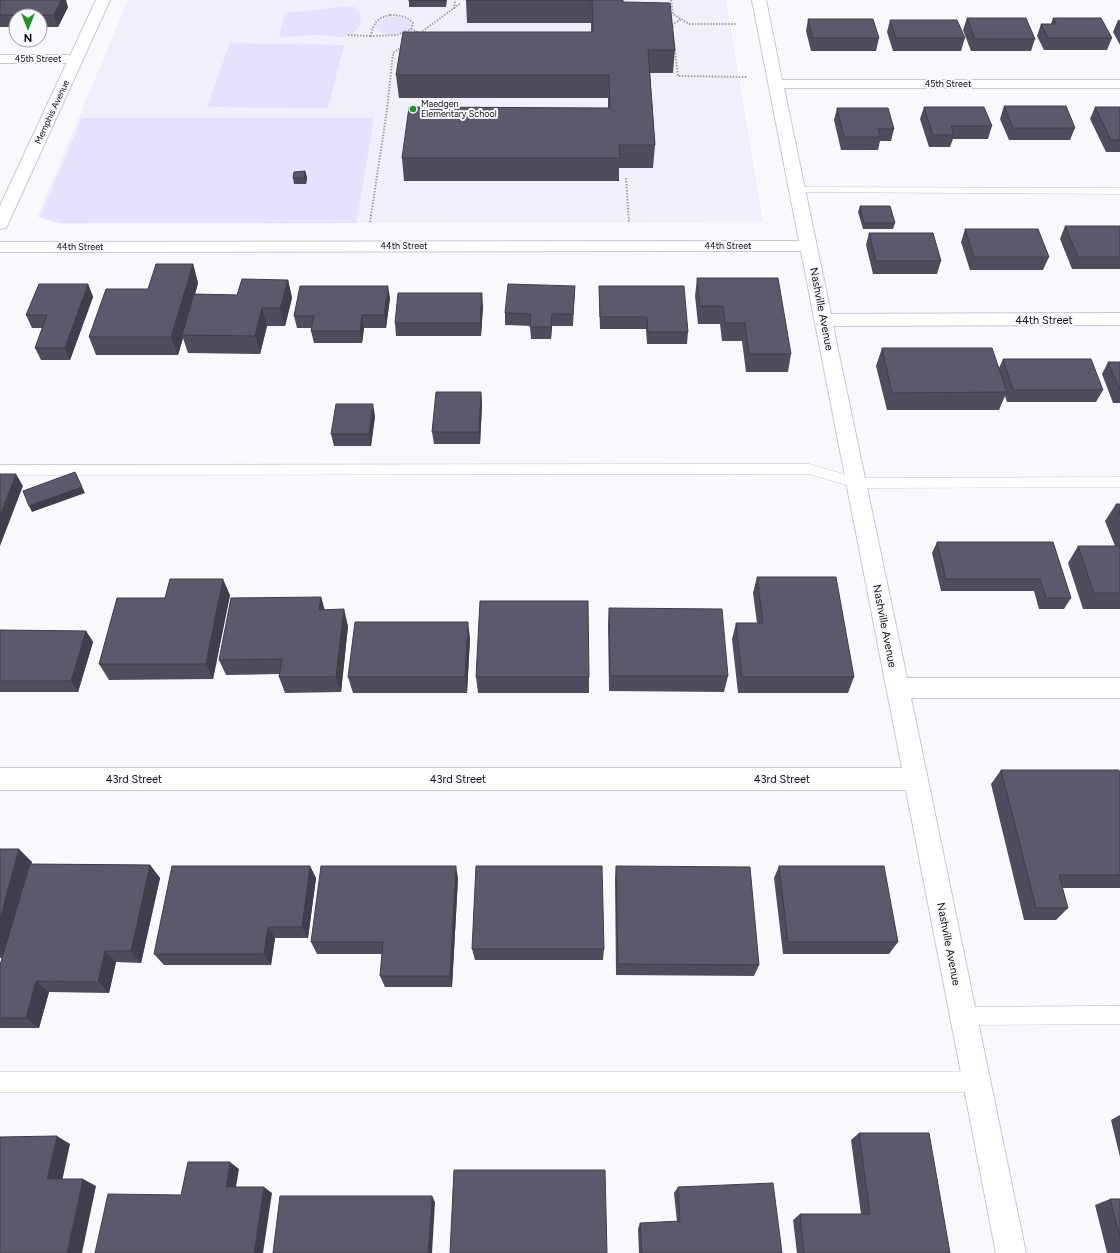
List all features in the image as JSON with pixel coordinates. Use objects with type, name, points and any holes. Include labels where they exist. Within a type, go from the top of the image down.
[{"type":"street","name":"Memphis Avenue","points":[[0,224],[103,0]]},
{"type":"street","name":"Nashville Avenue","points":[[759,0],[1011,1253]]},
{"type":"street","name":"45th Street","points":[[0,59],[76,59]]},
{"type":"street","name":"45th Street","points":[[776,84],[1120,84]]},
{"type":"street","name":"44th Street","points":[[0,247],[809,246]]},
{"type":"street","name":"44th Street","points":[[824,320],[1120,320]]},
{"type":"street","points":[[898,688],[1120,688]]},
{"type":"street","name":"43rd Street","points":[[0,779],[916,779]]},
{"type":"lane","points":[[798,190],[1120,191]]},
{"type":"lane","points":[[0,470],[809,468],[857,483],[1120,482]]},
{"type":"lane","points":[[964,1016],[1120,1015]]},
{"type":"lane","points":[[0,1082],[977,1082]]},
{"type":"path","points":[[454,9],[455,0]]},
{"type":"path","points":[[671,0],[673,14],[689,24],[764,24]]},
{"type":"path","points":[[415,37],[461,4]]},
{"type":"path","points":[[348,35],[371,36],[394,36],[411,29],[413,23],[407,18],[396,15],[387,16],[376,20],[373,24],[371,36]]},
{"type":"path","points":[[673,33],[672,25],[681,19]]},
{"type":"path","points":[[411,29],[420,33]]},
{"type":"path","points":[[368,246],[369,227],[386,118],[393,53],[404,45]]},
{"type":"path","points":[[675,47],[678,76],[747,77]]},
{"type":"path","points":[[626,178],[629,225]]},
{"type":"shaded area","name":"Maedgen Elementary School","points":[[128,0],[726,0],[763,222],[60,224],[37,217]]},
{"type":"shaded area","points":[[348,6],[358,8],[360,14],[360,24],[355,32],[339,37],[320,35],[280,37],[279,35],[285,13]]},
{"type":"shaded area","points":[[389,17],[400,17],[410,23],[410,26],[404,32],[396,34],[387,34],[379,31],[375,26],[376,23]]},
{"type":"shaded area","points":[[230,43],[344,45],[328,108],[207,107]]},
{"type":"shaded area","points":[[82,118],[374,118],[356,223],[60,223],[40,217]]},
{"type":"building","points":[[0,0],[61,0],[54,15],[48,15],[48,8],[8,8],[8,15],[0,15]]},
{"type":"building","points":[[446,0],[446,1],[409,1]]},
{"type":"building","points":[[592,0],[670,3],[675,50],[648,50],[655,145],[619,145],[620,158],[402,158],[409,107],[610,108],[609,75],[396,75],[403,32],[593,32]]},
{"type":"building","points":[[967,18],[1026,18],[1035,39],[975,39]]},
{"type":"building","points":[[1053,18],[1101,18],[1112,38],[1048,38],[1041,24],[1056,24]]},
{"type":"building","points":[[808,19],[873,19],[879,38],[813,38]]},
{"type":"building","points":[[890,20],[957,20],[965,38],[896,38]]},
{"type":"building","points":[[1004,106],[1066,106],[1075,128],[1013,128]]},
{"type":"building","points":[[924,107],[984,107],[992,126],[951,126],[954,135],[933,135]]},
{"type":"building","points":[[1095,107],[1120,107],[1120,140],[1111,140]]},
{"type":"building","points":[[837,108],[888,108],[894,129],[878,129],[881,137],[844,137]]},
{"type":"building","points":[[305,171],[304,178],[293,178],[294,172]]},
{"type":"building","points":[[860,206],[890,206],[895,223],[864,223]]},
{"type":"building","points":[[1065,226],[1120,226],[1120,257],[1078,257]]},
{"type":"building","points":[[965,229],[1038,229],[1049,257],[974,257]]},
{"type":"building","points":[[869,233],[933,233],[941,261],[876,261]]},
{"type":"building","points":[[156,264],[193,264],[171,337],[89,337],[106,289],[148,289]]},
{"type":"building","points":[[697,278],[778,278],[791,354],[749,354],[745,323],[725,323],[723,306],[700,306]]},
{"type":"building","points":[[242,279],[288,280],[280,308],[262,308],[255,336],[182,335],[194,294],[237,295]]},
{"type":"building","points":[[39,284],[88,284],[65,348],[35,348],[47,315],[26,315]]},
{"type":"building","points":[[508,284],[575,286],[573,314],[552,314],[551,327],[530,327],[531,314],[505,313]]},
{"type":"building","points":[[300,286],[388,286],[384,315],[362,315],[360,331],[311,331],[314,316],[294,316]]},
{"type":"building","points":[[599,286],[684,286],[688,332],[648,332],[647,317],[600,317]]},
{"type":"building","points":[[398,293],[482,293],[480,323],[395,323]]},
{"type":"building","points":[[882,348],[992,348],[1007,392],[892,393]]},
{"type":"building","points":[[1003,359],[1091,359],[1103,390],[1013,390]]},
{"type":"building","points":[[1108,362],[1120,362],[1120,390]]},
{"type":"building","points":[[436,392],[481,392],[479,432],[432,432]]},
{"type":"building","points":[[336,404],[373,404],[369,434],[331,434]]},
{"type":"building","points":[[75,472],[82,487],[29,506],[23,491]]},
{"type":"building","points":[[0,474],[16,474],[0,515]]},
{"type":"building","points":[[1116,504],[1120,504],[1120,515]]},
{"type":"building","points":[[937,542],[1053,542],[1071,598],[1046,598],[1040,579],[946,579]]},
{"type":"building","points":[[1078,546],[1120,546],[1120,593],[1094,593]]},
{"type":"building","points":[[757,577],[836,577],[854,677],[742,677],[736,623],[763,623]]},
{"type":"building","points":[[170,579],[223,579],[206,664],[99,664],[117,598],[165,598]]},
{"type":"building","points":[[321,597],[319,610],[344,609],[336,677],[279,677],[282,659],[219,660],[231,598]]},
{"type":"building","points":[[480,601],[588,601],[589,677],[476,677]]},
{"type":"building","points":[[609,608],[722,609],[728,676],[610,676]]},
{"type":"building","points":[[355,622],[468,622],[465,677],[348,677]]},
{"type":"building","points":[[0,630],[86,631],[71,681],[0,681]]},
{"type":"building","points":[[1001,770],[1119,770],[1120,875],[1059,875],[1068,908],[1036,908]]},
{"type":"building","points":[[0,849],[19,849],[0,919]]},
{"type":"building","points":[[30,864],[150,865],[131,951],[105,951],[98,982],[36,981],[26,1018],[0,1018],[0,965]]},
{"type":"building","points":[[172,866],[310,866],[302,927],[268,927],[264,954],[154,954]]},
{"type":"building","points":[[321,866],[456,866],[450,976],[380,976],[383,942],[311,942]]},
{"type":"building","points":[[476,866],[602,866],[604,949],[472,949]]},
{"type":"building","points":[[616,866],[750,867],[759,965],[618,964]]},
{"type":"building","points":[[779,866],[884,866],[898,942],[788,942]]},
{"type":"building","points":[[859,1133],[929,1133],[950,1253],[804,1253],[800,1214],[870,1214]]},
{"type":"building","points":[[57,1136],[47,1179],[83,1179],[67,1253],[0,1253],[0,1137]]},
{"type":"building","points":[[188,1162],[230,1162],[226,1187],[264,1187],[254,1253],[95,1253],[108,1194],[181,1195]]},
{"type":"building","points":[[454,1170],[605,1170],[607,1253],[450,1253]]},
{"type":"building","points":[[773,1183],[782,1253],[642,1253],[640,1223],[680,1221],[678,1187]]},
{"type":"building","points":[[280,1196],[432,1196],[428,1253],[273,1253]]},
{"type":"building","points":[[1110,1199],[1120,1199],[1120,1238]]},
{"type":"place","name":"Maedgen Elementary School","points":[[413,109]]}]
